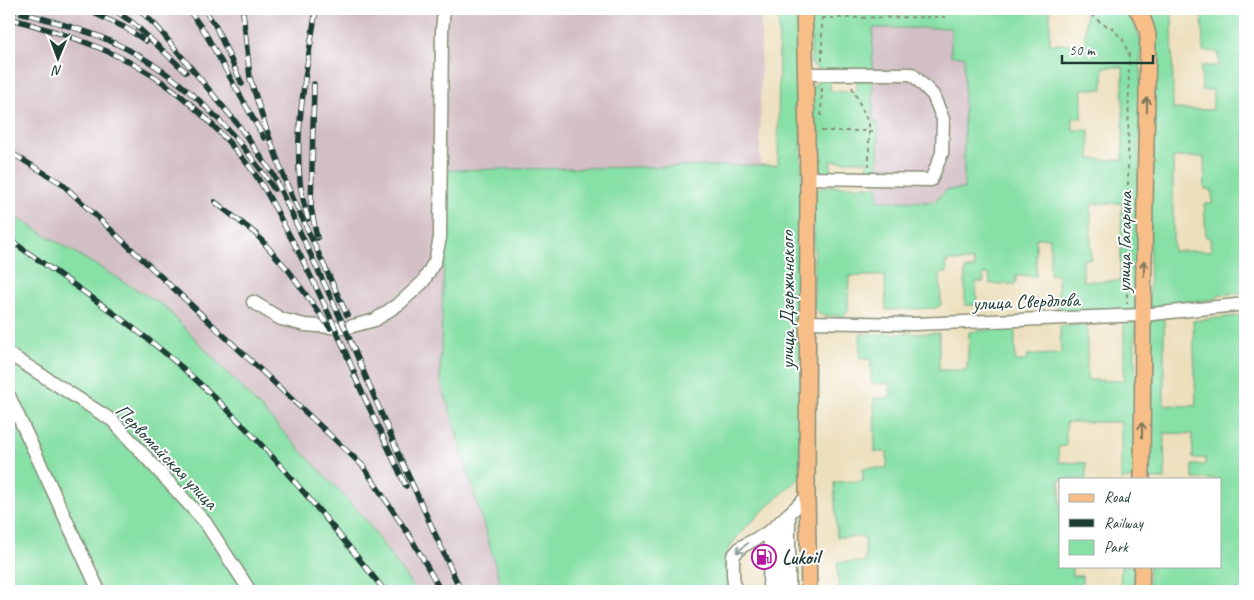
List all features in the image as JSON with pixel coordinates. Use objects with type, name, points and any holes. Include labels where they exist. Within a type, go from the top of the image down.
[{"type":"main road","name":"улица Дзержинского","points":[[804,9],[808,178],[807,497],[809,591]]},
{"type":"main road","name":"улица Гагарина","points":[[1136,9],[1146,24],[1148,35],[1142,478]]},
{"type":"main road","points":[[1142,568],[1142,591]]},
{"type":"street","points":[[253,302],[281,319],[305,325],[345,328],[375,320],[400,304],[423,282],[435,261],[440,238],[442,31],[444,9]]},
{"type":"street","points":[[1148,9],[1148,35]]},
{"type":"street","points":[[805,74],[912,74],[933,95],[943,119],[942,153],[931,180],[808,178]]},
{"type":"street","name":"улица Свердлова","points":[[807,322],[914,324],[1143,316],[1245,304]]},
{"type":"street","name":"Первомайская улица","points":[[9,354],[112,421],[205,522],[250,591]]},
{"type":"street","points":[[9,396],[99,591]]},
{"type":"street","points":[[734,591],[734,556],[741,547],[770,532],[807,497]]},
{"type":"street","points":[[779,591],[785,519]]},
{"type":"street","points":[[785,519],[789,591]]},
{"type":"street","points":[[769,591],[770,532]]},
{"type":"path","points":[[821,122],[822,9]]},
{"type":"path","points":[[1085,9],[1101,23],[1112,28],[1123,40],[1129,55],[1127,316]]},
{"type":"path","points":[[822,18],[945,17]]},
{"type":"path","points":[[847,74],[869,124],[869,178]]},
{"type":"path","points":[[821,131],[876,131]]},
{"type":"shaded area","points":[[9,9],[761,9],[760,166],[447,170],[440,377],[503,591],[416,591],[362,515],[164,306],[9,213]]},
{"type":"shaded area","points":[[872,28],[951,28],[951,55],[964,56],[964,189],[946,190],[935,202],[877,201],[878,122],[873,121]]},
{"type":"green space","points":[[779,9],[798,9],[802,178],[800,478],[744,529],[728,549],[725,564],[728,591],[503,591],[440,377],[447,170],[778,165]]},
{"type":"green space","points":[[816,9],[1050,10],[1050,44],[1085,44],[1086,9],[1117,9],[1129,15],[1141,44],[1136,310],[1058,314],[1058,275],[1050,274],[1050,238],[1036,238],[1036,276],[1016,276],[1016,284],[990,284],[989,274],[983,274],[984,282],[976,282],[977,305],[965,305],[965,269],[974,269],[974,261],[946,261],[947,273],[940,274],[941,305],[936,308],[886,310],[885,276],[849,276],[848,310],[845,316],[820,315],[814,307],[814,191],[827,186],[878,186],[878,201],[934,202],[946,190],[964,189],[964,56],[951,56],[951,28],[873,28],[872,71],[822,71],[811,64],[811,14]],"holes":[[[1103,67],[1123,67],[1123,160],[1090,159],[1089,130],[1073,130],[1073,118],[1082,118],[1082,89],[1103,89]],[[1122,203],[1120,281],[1083,281],[1083,259],[1091,259],[1091,204]]]},
{"type":"green space","points":[[1153,9],[1172,9],[1173,109],[1213,110],[1213,90],[1202,90],[1201,66],[1219,66],[1218,52],[1203,51],[1202,9],[1245,9],[1245,292],[1219,295],[1216,299],[1149,308]],"holes":[[[1173,157],[1204,157],[1205,189],[1212,190],[1212,204],[1204,204],[1206,237],[1210,238],[1211,251],[1173,251]]]},
{"type":"green space","points":[[822,78],[830,78],[830,91],[856,92],[857,79],[873,79],[873,121],[878,122],[878,175],[868,175],[867,161],[831,161],[831,175],[822,173],[812,160],[811,88]]},
{"type":"green space","points":[[9,213],[164,306],[362,515],[416,591],[9,591]]},
{"type":"green space","points":[[1245,315],[1245,591],[1149,591],[1149,568],[1222,568],[1222,478],[1193,478],[1192,465],[1205,465],[1206,458],[1193,458],[1192,434],[1164,433],[1165,478],[1149,478],[1149,321],[1164,319],[1164,405],[1196,406],[1193,321]]},
{"type":"green space","points":[[1135,322],[1135,478],[1121,478],[1121,422],[1066,422],[1066,446],[1058,447],[1059,462],[1086,463],[1086,478],[1059,478],[1059,568],[1072,568],[1072,576],[1082,576],[1082,590],[839,591],[837,562],[865,562],[865,537],[837,537],[834,482],[863,481],[863,468],[887,468],[887,452],[875,452],[874,398],[890,398],[891,384],[871,383],[871,360],[860,358],[860,334],[939,333],[939,370],[967,370],[969,332],[1015,327],[1015,361],[1026,361],[1027,355],[1061,354],[1060,326],[1087,325],[1087,380],[1124,381],[1124,323]]},
{"type":"green space","points":[[1121,568],[1134,568],[1134,591],[1120,591]]},
{"type":"railway","points":[[9,9],[103,38],[129,50],[153,65],[177,82],[220,121],[240,143],[274,189]]},
{"type":"railway","points":[[85,9],[124,27],[146,41]]},
{"type":"railway","points":[[113,9],[133,23],[186,72]]},
{"type":"railway","points":[[139,9],[158,28],[239,126],[273,174],[345,328],[399,455],[461,591]]},
{"type":"railway","points":[[188,9],[204,31],[264,138]]},
{"type":"railway","points":[[204,9],[215,25],[242,84]]},
{"type":"railway","points":[[308,219],[301,186],[299,139],[300,117],[316,9]]},
{"type":"railway","points":[[243,12],[250,78],[266,128],[286,183],[347,315]]},
{"type":"railway","points":[[9,18],[59,33],[124,59],[169,87],[197,110],[222,135],[251,168],[271,201],[323,302],[357,380]]},
{"type":"railway","points":[[314,84],[311,207],[317,238]]},
{"type":"railway","points":[[13,154],[61,183],[363,466],[411,538],[441,591]]},
{"type":"railway","points":[[215,202],[256,234],[289,271],[330,328]]},
{"type":"railway","points":[[9,239],[129,324],[222,404],[271,455],[385,591]]},
{"type":"railway","points":[[354,375],[406,486]]},
{"type":"place","name":"Lukoil","points":[[764,557]]}]
